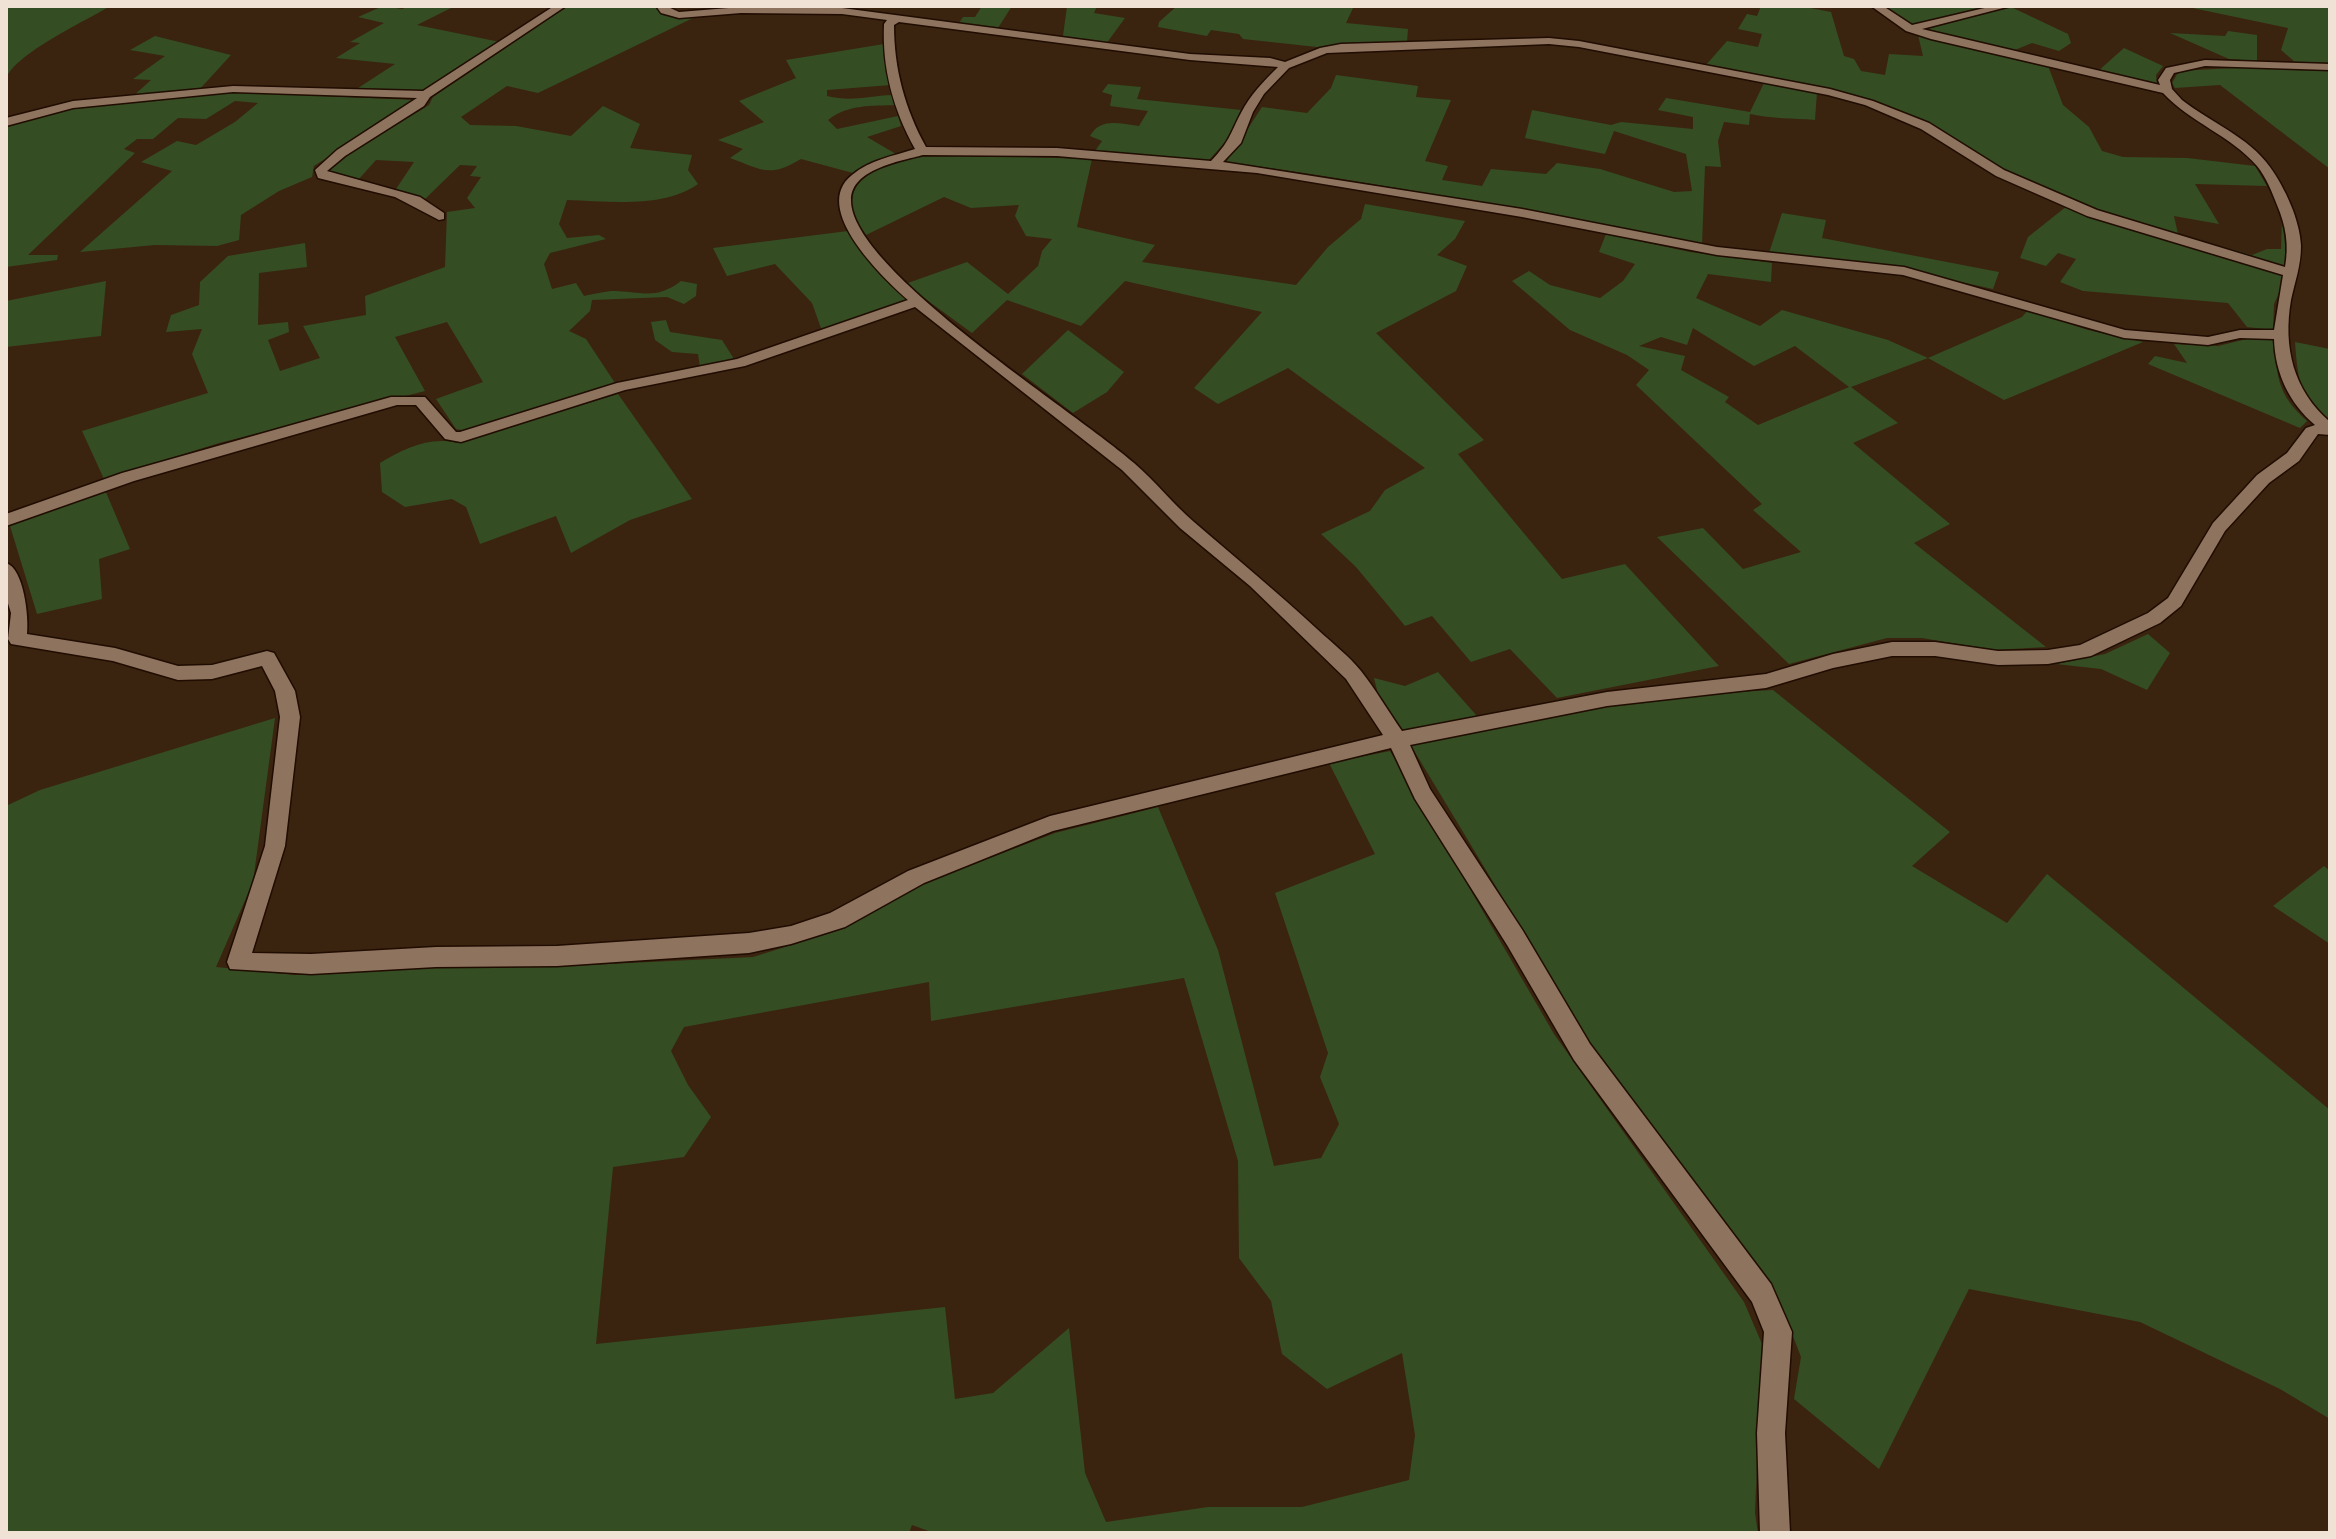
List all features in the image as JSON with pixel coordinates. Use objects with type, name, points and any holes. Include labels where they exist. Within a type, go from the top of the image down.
[{"type":"street","points":[[439,216],[427,207],[360,184],[322,175],[321,170],[341,153],[420,104],[425,95],[561,6]]},
{"type":"street","points":[[661,6],[665,11],[679,15],[809,10],[866,13],[1190,57],[1270,61],[1285,66]]},
{"type":"street","points":[[1876,6],[1910,29],[2167,90]]},
{"type":"street","points":[[1910,29],[2006,6]]},
{"type":"street","points":[[896,19],[889,24],[888,45],[894,87],[907,125],[922,151]]},
{"type":"street","points":[[1214,165],[1235,143],[1247,112],[1260,92],[1285,66],[1324,50],[1549,41],[1579,44],[1830,92],[1869,103],[1925,126],[2000,173],[2092,213],[2292,273]]},
{"type":"street","points":[[2328,429],[2303,408],[2292,389],[2285,366],[2282,335],[2284,305],[2292,273],[2294,239],[2289,215],[2262,164],[2200,121],[2167,90],[2164,80],[2170,70],[2194,65],[2330,67]]},
{"type":"street","points":[[6,122],[73,105],[233,89],[297,94],[425,95]]},
{"type":"street","points":[[1775,1533],[1771,1433],[1778,1332],[1762,1293],[1582,1052],[1515,938],[1422,793],[1398,741],[1353,674],[1310,630],[1186,524],[1128,466],[917,302],[888,275],[863,246],[849,222],[844,203],[845,191],[854,179],[875,165],[922,151],[1057,152],[1214,165],[1327,179],[1717,251],[1904,271],[2124,334],[2208,341],[2240,334],[2282,335]]},
{"type":"street","points":[[6,520],[128,477],[396,400],[420,400],[451,436],[461,437],[622,386],[740,363],[917,302]]},
{"type":"street","points":[[6,569],[20,613],[21,629],[17,639],[115,655],[178,673],[212,672],[267,658],[285,691],[290,717],[275,846],[238,962],[311,964],[683,949],[791,935],[837,920],[916,877],[1050,824],[1285,764],[1607,699],[1766,681],[1833,661],[1892,649],[1935,649],[1998,658],[2048,657],[2084,651],[2154,618],[2175,602],[2219,527],[2263,479],[2293,457],[2312,431],[2328,429]]},
{"type":"green space","points":[[6,6],[110,6],[36,49],[12,69],[6,79]]},
{"type":"green space","points":[[383,6],[402,9],[409,6],[455,6],[417,25],[500,42],[424,92],[355,90],[395,64],[336,58],[360,43],[350,42],[384,23],[358,17]]},
{"type":"green space","points":[[568,6],[654,6],[663,15],[695,17],[538,93],[507,86],[461,117],[470,125],[516,126],[571,136],[603,106],[640,124],[630,148],[692,155],[688,170],[698,184],[684,192],[635,202],[567,200],[559,224],[567,238],[599,235],[606,239],[550,253],[544,264],[552,289],[576,283],[584,296],[611,291],[648,294],[663,291],[681,281],[697,284],[696,296],[684,304],[667,297],[592,300],[590,311],[569,331],[586,339],[615,383],[469,431],[456,429],[436,399],[483,382],[447,322],[395,337],[425,391],[219,443],[104,479],[82,431],[208,393],[192,354],[202,329],[166,332],[171,315],[199,305],[200,282],[228,256],[305,243],[307,267],[259,273],[258,325],[288,322],[289,332],[268,340],[280,371],[320,358],[303,326],[366,315],[365,296],[445,267],[447,212],[475,208],[467,198],[481,177],[470,176],[477,166],[460,165],[424,200],[396,189],[414,162],[376,160],[358,180],[328,173],[328,167],[429,105],[433,97]]},
{"type":"green space","points":[[982,6],[1012,6],[998,28],[959,23],[963,17],[975,17]]},
{"type":"green space","points":[[1067,6],[1097,6],[1094,13],[1125,18],[1106,44],[1063,36]]},
{"type":"green space","points":[[1177,6],[1354,6],[1346,23],[1408,29],[1407,42],[1317,47],[1243,39],[1239,34],[1211,30],[1207,36],[1158,27],[1159,22]]},
{"type":"green space","points":[[1761,6],[1800,6],[1831,12],[1844,56],[1854,59],[1861,71],[1885,75],[1889,54],[1923,56],[1918,35],[2048,66],[2063,105],[2089,127],[2102,151],[2123,157],[2187,158],[2255,166],[2267,186],[2195,184],[2219,224],[2174,216],[2178,234],[2252,255],[2267,249],[2281,249],[2282,217],[2288,254],[2283,268],[2094,210],[2002,170],[1934,127],[1825,89],[1706,65],[1727,41],[1758,47],[1762,34],[1738,29],[1747,14],[1757,16]]},
{"type":"green space","points":[[1883,6],[1992,6],[1913,25]]},
{"type":"green space","points":[[2183,6],[2330,6],[2330,63],[2295,62],[2281,50],[2288,28]]},
{"type":"green space","points":[[2011,7],[2068,34],[2071,43],[2059,51],[2032,43],[2010,52],[1923,30]]},
{"type":"green space","points":[[2228,31],[2257,35],[2257,61],[2229,59],[2170,33],[2225,36]]},
{"type":"green space","points":[[155,36],[231,55],[198,91],[131,98],[151,80],[133,79],[165,56],[130,50]]},
{"type":"green space","points":[[884,44],[891,85],[827,90],[827,96],[852,99],[893,95],[896,105],[852,108],[828,120],[837,129],[898,116],[901,126],[867,137],[896,154],[853,173],[801,159],[781,169],[766,170],[730,158],[743,149],[718,140],[764,122],[739,101],[796,78],[786,60]]},
{"type":"green space","points":[[2124,48],[2163,66],[2156,75],[2157,85],[2097,72]]},
{"type":"green space","points":[[2252,67],[2330,69],[2330,169],[2220,85],[2175,88],[2172,83],[2179,71]]},
{"type":"green space","points":[[1336,75],[1418,86],[1416,97],[1451,100],[1425,161],[1448,166],[1442,180],[1482,186],[1491,169],[1546,174],[1557,163],[1600,169],[1674,192],[1692,191],[1686,154],[1614,131],[1605,154],[1525,138],[1532,110],[1611,125],[1621,122],[1693,129],[1693,117],[1658,110],[1666,98],[1750,112],[1764,83],[1817,92],[1815,120],[1750,114],[1749,125],[1724,122],[1718,141],[1721,167],[1705,166],[1702,245],[1405,190],[1226,162],[1262,107],[1307,113],[1331,88]]},
{"type":"green space","points":[[1108,84],[1141,87],[1137,99],[1241,110],[1229,138],[1208,161],[1095,151],[1102,141],[1090,136],[1099,126],[1111,123],[1139,126],[1148,111],[1110,106],[1112,95],[1102,92]]},
{"type":"green space","points":[[227,92],[416,100],[314,166],[312,177],[279,191],[241,215],[239,240],[217,246],[155,245],[80,252],[172,171],[141,162],[177,141],[196,145],[235,122],[258,103],[235,101],[206,119],[178,118],[153,139],[137,139],[124,149],[135,153],[28,255],[58,255],[57,260],[6,267],[6,125],[66,108]]},
{"type":"green space","points":[[923,154],[1092,159],[1077,227],[1155,245],[1142,262],[1296,285],[1328,247],[1361,219],[1365,204],[1465,221],[1455,239],[1437,255],[1467,266],[1456,291],[1376,333],[1484,440],[1458,454],[1562,579],[1625,564],[1719,666],[1557,698],[1510,649],[1471,662],[1432,616],[1405,626],[1356,567],[1321,534],[1370,511],[1385,490],[1425,468],[1288,368],[1218,404],[1194,388],[1262,312],[1125,281],[1081,326],[1007,300],[972,333],[905,284],[967,262],[1008,294],[1038,266],[1042,251],[1052,239],[1026,236],[1015,216],[1019,205],[971,208],[944,197],[866,235],[853,213],[855,188],[873,171]]},
{"type":"green space","points":[[2067,206],[2287,275],[2274,304],[2273,330],[2247,327],[2228,303],[2083,291],[2060,282],[2076,259],[2058,253],[2046,266],[2020,258],[2028,237]]},
{"type":"green space","points":[[1782,213],[1826,220],[1822,238],[1999,272],[1993,289],[1879,264],[1769,253]]},
{"type":"green space","points":[[848,231],[880,275],[910,301],[822,331],[812,303],[775,264],[727,276],[713,248]]},
{"type":"green space","points":[[1606,234],[1690,252],[1772,263],[1771,282],[1708,274],[1696,298],[1760,326],[1782,310],[1888,340],[1928,358],[1851,387],[1898,423],[1853,443],[1950,524],[1914,543],[2046,647],[1994,650],[1922,638],[1887,638],[1789,664],[1657,537],[1703,528],[1743,569],[1801,552],[1753,510],[1762,504],[1636,385],[1649,370],[1627,355],[1570,330],[1512,281],[1529,271],[1550,285],[1600,298],[1623,281],[1635,264],[1599,252]],"holes":[[[1693,328],[1754,366],[1795,346],[1849,387],[1758,425],[1725,402],[1729,397],[1681,370],[1685,356],[1639,346],[1661,337],[1687,345]]]},
{"type":"green space","points":[[106,281],[101,336],[6,347],[6,301]]},
{"type":"green space","points":[[2028,310],[2088,330],[2143,342],[2004,400],[1928,358],[2022,317]]},
{"type":"green space","points":[[666,320],[670,332],[722,340],[734,359],[700,367],[698,354],[672,352],[655,340],[651,322]]},
{"type":"green space","points":[[1068,330],[1124,372],[1107,392],[1073,413],[1022,374]]},
{"type":"green space","points":[[2255,337],[2274,339],[2280,384],[2290,402],[2307,421],[2300,428],[2148,364],[2155,356],[2187,363],[2174,344],[2218,346]]},
{"type":"green space","points":[[2295,342],[2330,349],[2330,423],[2302,387]]},
{"type":"green space","points":[[618,394],[692,499],[630,520],[571,553],[556,516],[480,544],[466,507],[452,499],[405,507],[382,492],[380,463],[407,449],[437,441],[457,443]]},
{"type":"green space","points":[[105,490],[130,549],[99,559],[102,599],[37,614],[10,526]]},
{"type":"green space","points":[[2148,634],[2170,653],[2147,690],[2101,669],[2056,664],[2105,654]]},
{"type":"green space","points":[[1438,672],[1477,716],[1403,730],[1379,698],[1374,678],[1405,686]]},
{"type":"green space","points":[[1773,690],[1950,832],[1912,866],[2007,923],[2047,874],[2330,1110],[2330,1419],[2280,1389],[2140,1322],[1969,1289],[1879,1469],[1794,1399],[1801,1357],[1778,1297],[1595,1051],[1410,744],[1648,697]]},
{"type":"green space","points":[[275,718],[253,882],[216,967],[295,975],[386,967],[547,967],[753,957],[836,931],[919,885],[1055,833],[1158,807],[1218,950],[1274,1166],[1321,1158],[1339,1124],[1320,1077],[1328,1053],[1275,893],[1375,854],[1329,763],[1390,751],[1554,1034],[1744,1302],[1762,1344],[1755,1513],[1758,1533],[934,1533],[912,1525],[909,1533],[6,1533],[6,806],[40,790]],"holes":[[[1184,978],[1238,1161],[1239,1258],[1271,1301],[1282,1354],[1327,1389],[1402,1353],[1415,1435],[1409,1480],[1302,1507],[1208,1507],[1106,1522],[1085,1473],[1069,1328],[993,1393],[955,1399],[945,1307],[596,1344],[613,1167],[684,1157],[711,1117],[688,1085],[671,1051],[684,1027],[929,982],[931,1021]]]},
{"type":"green space","points":[[2324,866],[2330,871],[2330,944],[2273,906]]}]
